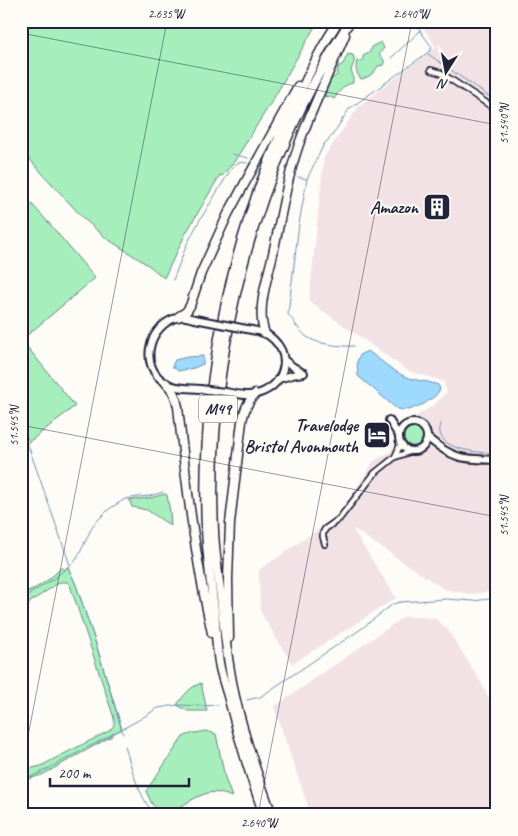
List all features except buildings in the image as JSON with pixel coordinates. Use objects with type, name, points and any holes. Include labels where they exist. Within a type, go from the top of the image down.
[{"type":"highway","name":"M49","points":[[178,318],[190,306],[202,273],[228,214],[315,54],[339,21]]},
{"type":"highway","name":"M49","points":[[261,332],[262,310],[267,281],[292,167],[301,137],[350,21]]},
{"type":"highway","name":"M49","points":[[272,815],[259,781],[242,725],[229,667],[214,542],[215,432],[231,313],[248,248],[269,183],[318,74],[330,51],[350,21]]},
{"type":"highway","name":"M49","points":[[219,666],[207,553],[205,489],[207,431],[213,375],[224,312],[240,246],[260,184],[282,130],[330,33]]},
{"type":"highway","name":"M49","points":[[166,383],[173,390],[178,406],[189,503],[202,588],[219,666],[235,727],[264,815]]},
{"type":"highway","name":"M49","points":[[233,688],[228,579],[230,523],[242,421],[246,405],[255,394]]},
{"type":"street","points":[[431,70],[441,73],[497,110]]},
{"type":"street","points":[[178,318],[194,318],[261,332],[277,344],[281,350],[284,366],[278,379],[266,390],[255,394],[174,386],[166,383],[155,372],[151,364],[149,356],[151,342],[160,328],[167,322],[178,318]]},
{"type":"street","points":[[278,379],[304,373],[284,360]]},
{"type":"street","points":[[406,425],[389,420],[403,447],[412,451]]},
{"type":"street","points":[[395,457],[400,432],[406,425],[412,423],[420,424],[426,430],[428,438],[425,446],[421,449]]},
{"type":"street","points":[[428,438],[444,450],[460,458],[497,460]]},
{"type":"street","points":[[326,544],[323,537],[325,529],[339,519],[375,473],[395,457],[421,449],[444,450]]},
{"type":"shaded area","points":[[419,21],[497,21],[497,591],[470,594],[444,589],[352,528],[396,598],[292,664],[260,611],[259,570],[338,516],[374,461],[390,452],[412,419],[434,405],[447,392],[443,381],[408,371],[309,301],[324,157],[359,106],[436,47]]},
{"type":"shaded area","points":[[405,616],[435,618],[448,630],[481,682],[497,713],[497,815],[311,815],[274,707]]},
{"type":"green space","points":[[21,21],[318,21],[234,162],[222,176],[220,175],[186,233],[164,278],[151,267],[106,238],[83,218],[21,150]]},
{"type":"green space","points":[[381,42],[384,48],[379,54],[384,60],[384,65],[378,66],[371,74],[361,79],[356,71],[357,61],[363,60],[363,56],[369,53],[373,46]]},
{"type":"green space","points":[[348,54],[353,55],[354,59],[351,70],[353,83],[344,87],[334,99],[329,96],[325,97],[328,84],[337,75],[338,67],[343,64]]},
{"type":"green space","points":[[21,192],[95,278],[25,337],[24,343],[75,406],[29,442],[21,424]]},
{"type":"green space","points":[[414,427],[421,430],[424,437],[421,444],[414,447],[407,444],[404,437],[407,430]]},
{"type":"green space","points":[[167,495],[171,526],[147,510],[132,507],[129,500],[150,498]]},
{"type":"green space","points":[[62,567],[64,570],[68,567],[76,585],[122,729],[42,775],[28,779],[26,787],[22,788],[21,767],[28,769],[41,766],[109,731],[114,724],[113,715],[70,585],[67,582],[60,582],[30,602],[21,619],[21,595],[43,583]]},
{"type":"green space","points":[[201,683],[207,711],[188,711],[177,705],[190,689]]},
{"type":"green space","points":[[206,731],[216,734],[225,778],[232,797],[211,792],[188,802],[170,815],[162,815],[152,804],[146,791],[183,737]]},
{"type":"water","points":[[368,351],[405,376],[438,385],[439,391],[424,404],[409,410],[397,409],[358,376],[357,361],[361,354]]},
{"type":"water","points":[[203,356],[203,364],[194,368],[178,371],[172,366],[175,360]]},
{"type":"waterway","points":[[21,27],[39,21]]},
{"type":"waterway","points":[[296,327],[288,314],[299,224],[307,179],[324,144],[332,136],[349,109],[430,51],[432,47],[421,32],[416,21]]},
{"type":"waterway","points":[[391,58],[420,31]]},
{"type":"waterway","points":[[428,54],[497,102]]},
{"type":"waterway","points":[[232,154],[248,158]]},
{"type":"waterway","points":[[173,280],[187,244],[198,223],[233,166],[247,163]]},
{"type":"waterway","points":[[298,177],[306,179]]},
{"type":"waterway","points":[[296,325],[307,337],[317,342],[354,346]]},
{"type":"waterway","points":[[441,423],[440,432],[443,439],[450,445],[469,451],[497,454]]},
{"type":"waterway","points":[[21,429],[70,565]]},
{"type":"waterway","points":[[21,606],[31,593],[55,578],[77,559],[93,525],[109,509],[125,499],[150,496],[163,492]]},
{"type":"waterway","points":[[68,567],[96,644],[123,734]]},
{"type":"waterway","points":[[247,700],[260,697],[361,629],[393,604],[447,599],[473,601],[497,598]]},
{"type":"waterway","points":[[21,777],[28,778],[42,772],[158,708],[177,705],[218,705]]},
{"type":"waterway","points":[[125,746],[140,791],[155,815]]},
{"type":"place","name":"Amazon","points":[[437,207]]},
{"type":"place","name":"Travelodge Bristol Avonmouth","points":[[377,435]]}]
